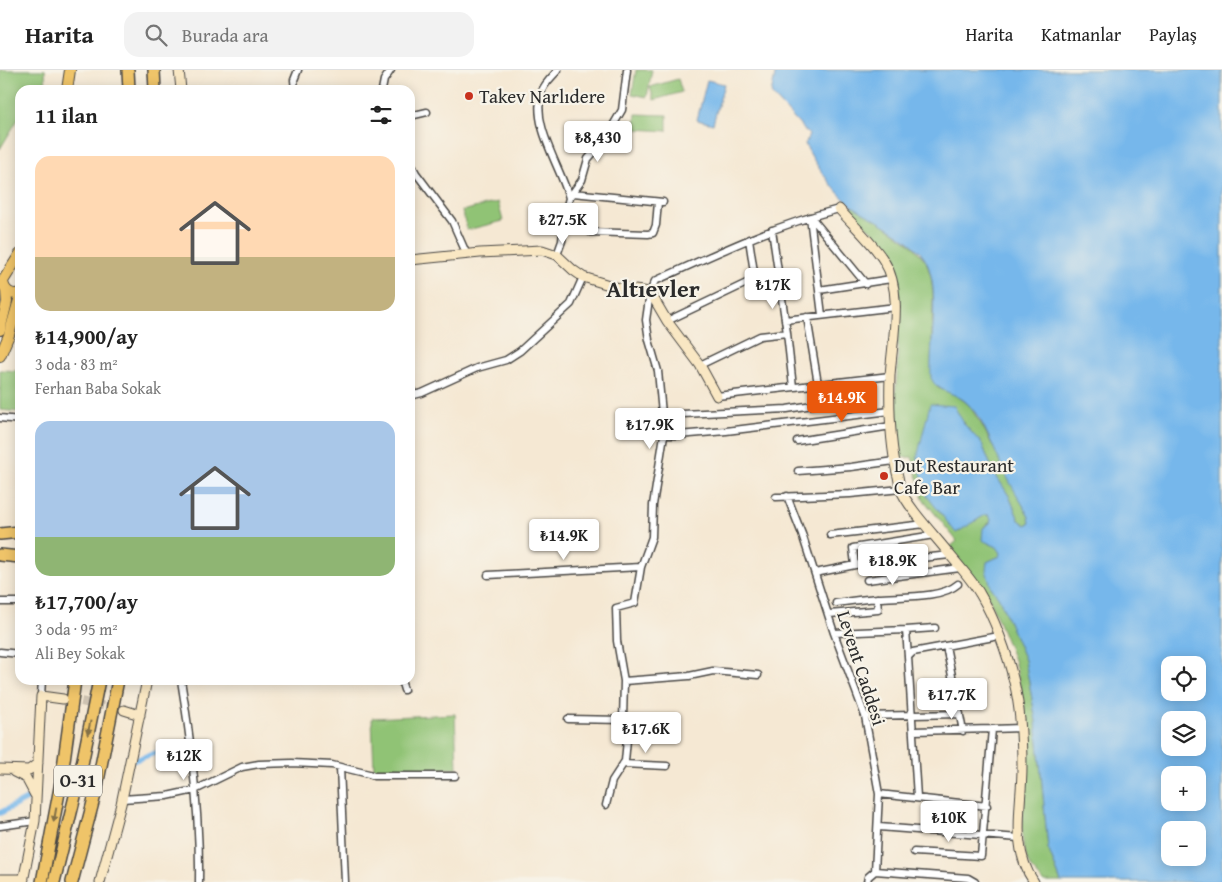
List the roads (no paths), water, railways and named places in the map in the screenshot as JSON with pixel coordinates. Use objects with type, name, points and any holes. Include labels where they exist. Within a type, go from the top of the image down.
[{"type":"highway","points":[[128,70],[129,85]]},
{"type":"highway","points":[[153,70],[153,85]]},
{"type":"highway","points":[[0,534],[15,532]]},
{"type":"highway","points":[[0,540],[15,540]]},
{"type":"highway","points":[[0,553],[15,552]]},
{"type":"highway","points":[[0,553],[15,556]]},
{"type":"highway","points":[[42,882],[61,782],[74,685]]},
{"type":"highway","name":"O-31","points":[[54,882],[78,784],[98,685]]},
{"type":"highway","name":"O-31","points":[[72,882],[96,791],[117,685]]},
{"type":"main road","points":[[61,85],[64,70]]},
{"type":"main road","points":[[67,85],[70,70]]},
{"type":"main road","points":[[0,330],[7,302],[3,290],[4,274],[15,260]]},
{"type":"main road","points":[[3,290],[15,294]]},
{"type":"main road","points":[[0,356],[9,335],[15,313]]},
{"type":"street","points":[[179,70],[180,85]]},
{"type":"street","points":[[294,85],[294,80],[298,70]]},
{"type":"street","points":[[383,85],[390,70]]},
{"type":"street","points":[[558,70],[542,91],[539,110],[542,126],[571,195]]},
{"type":"street","points":[[557,255],[562,241],[565,213],[571,195],[582,180],[588,159],[604,139],[622,110],[627,70]]},
{"type":"street","points":[[415,115],[427,112]]},
{"type":"street","points":[[415,171],[452,221],[467,254]]},
{"type":"street","points":[[565,213],[590,232],[648,234],[653,232],[656,225],[661,202],[571,195]]},
{"type":"street","points":[[606,805],[612,781],[623,764],[627,740],[623,720],[624,681],[619,660],[616,608],[635,603],[641,567],[652,537],[653,505],[664,435],[658,371],[649,340],[646,320],[650,292],[655,281],[749,239],[810,216],[839,209],[885,261],[895,293],[896,307],[890,376],[890,411],[894,461],[900,489],[925,524],[980,593],[999,636],[1015,684],[1021,728],[1022,769],[1019,838],[1022,860],[1034,882]]},
{"type":"street","points":[[810,216],[866,284]]},
{"type":"street","points":[[810,216],[822,315]]},
{"type":"street","points":[[772,230],[793,388]]},
{"type":"street","points":[[667,321],[755,279],[749,239]]},
{"type":"street","points":[[415,259],[467,254],[542,250],[557,255],[573,270],[584,277],[619,288],[650,292]]},
{"type":"street","points":[[415,395],[477,368],[506,360],[520,351],[571,304],[584,277]]},
{"type":"street","points":[[819,290],[891,279]]},
{"type":"street","points":[[650,292],[667,321],[700,366],[718,396],[890,376]]},
{"type":"street","points":[[785,320],[896,307]]},
{"type":"street","points":[[806,317],[818,384]]},
{"type":"street","points":[[700,366],[760,336],[787,334]]},
{"type":"street","points":[[662,415],[787,409],[844,400]]},
{"type":"street","points":[[664,435],[736,430],[890,411]]},
{"type":"street","points":[[0,418],[15,420]]},
{"type":"street","points":[[797,440],[891,426]]},
{"type":"street","points":[[798,471],[851,467],[894,461]]},
{"type":"street","points":[[776,497],[850,494],[900,489]]},
{"type":"street","name":"Levent Caddesi","points":[[786,496],[802,534],[834,633],[865,716],[879,794],[879,827],[875,870],[868,876],[867,882]]},
{"type":"street","points":[[830,535],[925,524]]},
{"type":"street","points":[[855,565],[853,548],[934,535]]},
{"type":"street","points":[[815,573],[855,565],[950,555]]},
{"type":"street","points":[[488,575],[641,567]]},
{"type":"street","points":[[867,580],[960,568]]},
{"type":"street","points":[[836,603],[934,594],[958,584]]},
{"type":"street","points":[[829,614],[878,610],[877,598]]},
{"type":"street","points":[[0,602],[15,602]]},
{"type":"street","points":[[834,633],[935,628]]},
{"type":"street","points":[[906,630],[917,797]]},
{"type":"street","points":[[908,657],[913,652],[999,636]]},
{"type":"street","points":[[946,646],[963,731]]},
{"type":"street","points":[[0,652],[15,654]]},
{"type":"street","points":[[624,681],[689,676],[713,671],[758,675]]},
{"type":"street","points":[[0,879],[24,881],[35,821],[42,685]]},
{"type":"street","points":[[100,882],[122,799],[146,685]]},
{"type":"street","points":[[181,685],[196,790],[199,882]]},
{"type":"street","points":[[402,685],[404,690]]},
{"type":"street","points":[[41,696],[63,699]]},
{"type":"street","points":[[124,710],[140,715]]},
{"type":"street","points":[[865,716],[960,714]]},
{"type":"street","points":[[568,719],[623,720]]},
{"type":"street","points":[[913,731],[1021,728]]},
{"type":"street","points":[[914,852],[982,856],[992,729]]},
{"type":"street","points":[[122,799],[167,796],[196,790],[242,767],[259,764],[292,762],[340,767],[374,776],[455,776]]},
{"type":"street","points":[[25,775],[38,763]]},
{"type":"street","points":[[623,764],[668,766]]},
{"type":"street","points":[[340,767],[345,882]]},
{"type":"street","points":[[5,770],[25,775],[33,774],[38,779]]},
{"type":"street","points":[[25,775],[36,798]]},
{"type":"street","points":[[879,794],[987,806]]},
{"type":"street","points":[[0,826],[35,821]]},
{"type":"street","points":[[879,827],[1019,838]]},
{"type":"street","points":[[875,870],[968,878],[975,880],[975,882]]},
{"type":"water","points":[[776,70],[1222,70],[1222,882],[1061,882],[1048,848],[1036,721],[1025,660],[999,598],[991,587],[986,570],[987,562],[1000,556],[1001,553],[997,547],[982,540],[983,528],[991,520],[989,515],[985,515],[956,533],[927,496],[917,458],[930,404],[954,406],[965,425],[982,444],[993,471],[1009,496],[1019,520],[1026,525],[1030,523],[1029,517],[974,411],[963,400],[938,387],[931,378],[934,302],[933,287],[926,261],[921,253],[904,238],[854,207],[840,195],[809,152],[805,144],[809,135],[771,94]]},
{"type":"water","points":[[707,80],[724,84],[713,124],[697,120]]},
{"type":"waterway","points":[[135,760],[155,753],[175,752]]},
{"type":"waterway","points":[[0,813],[27,799]]},
{"type":"tunnel","points":[[68,699],[124,710]]},
{"type":"place","name":"Takev Narlıdere","points":[[469,96]]},
{"type":"place","name":"Dut Restaurant Cafe Bar","points":[[884,476]]},
{"type":"district","name":"Altıevler","points":[[653,289]]}]
